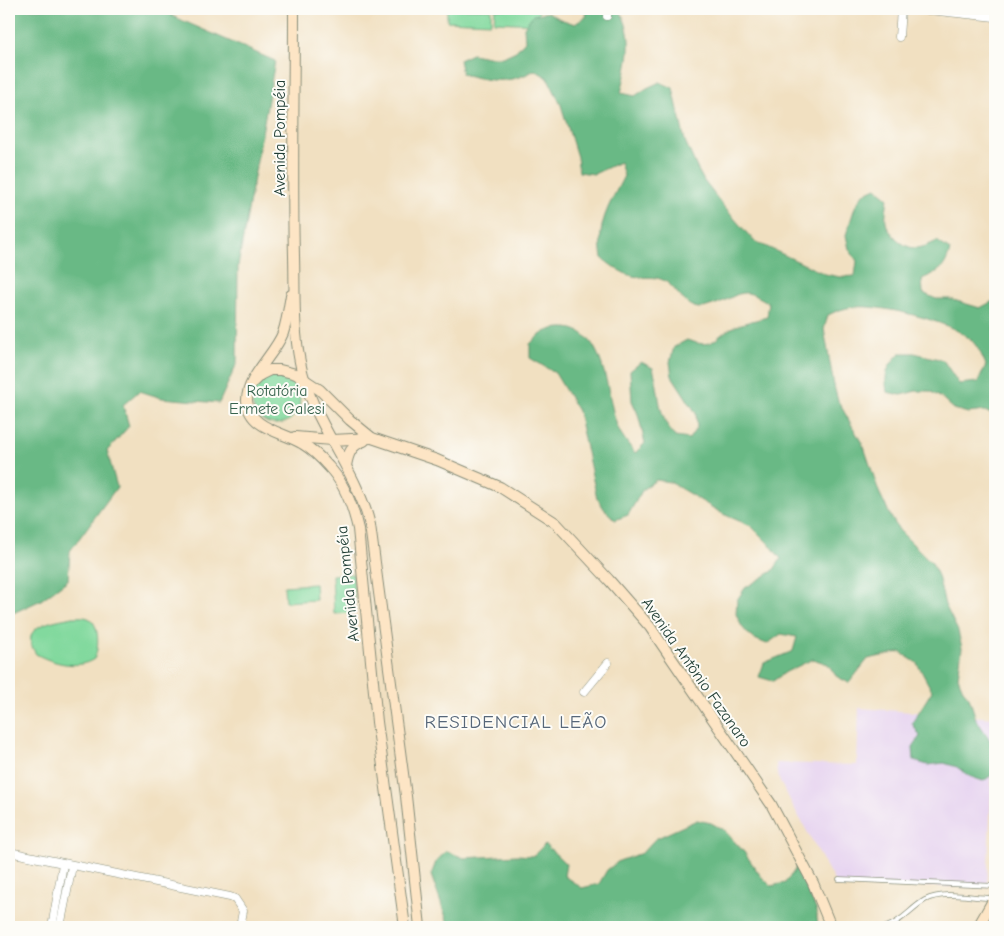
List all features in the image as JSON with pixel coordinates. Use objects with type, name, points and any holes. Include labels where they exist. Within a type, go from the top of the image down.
[{"type":"main road","name":"Avenida Pompéia","points":[[294,9],[295,267],[296,330],[299,359],[303,377],[320,421],[361,495],[370,525],[393,693],[420,927]]},
{"type":"main road","name":"Avenida Pompéia","points":[[295,267],[283,333],[253,382],[247,402],[252,415],[262,425],[289,436],[305,446],[330,468],[345,490],[356,516],[377,722],[405,927]]},
{"type":"main road","name":"Avenida Antônio Fazanaro","points":[[253,382],[260,375],[275,370],[289,371],[303,377],[320,390],[350,420],[372,438],[437,460],[500,487],[556,523],[650,627],[771,804],[814,883],[831,927]]},
{"type":"main road","name":"Avenida Antônio Fazanaro","points":[[289,436],[332,440],[372,438]]},
{"type":"main road","points":[[346,466],[348,455],[354,446],[372,438]]},
{"type":"main road","points":[[377,722],[383,717],[388,718],[398,742]]},
{"type":"main road","points":[[394,847],[406,851],[411,846]]},
{"type":"main road","points":[[978,927],[995,897]]},
{"type":"street","points":[[899,38],[901,9]]},
{"type":"street","points":[[919,9],[995,17]]},
{"type":"street","points":[[584,692],[608,663]]},
{"type":"street","points":[[9,852],[230,897],[235,899],[243,911],[240,927]]},
{"type":"street","points":[[52,927],[63,864]]},
{"type":"street","points":[[60,927],[72,866]]},
{"type":"lane","points":[[839,879],[995,886]]},
{"type":"lane","points":[[886,927],[900,920],[926,900],[947,895],[995,897]]},
{"type":"shaded area","points":[[859,708],[994,718],[987,887],[837,886],[781,784],[777,774],[776,763],[857,765]]},
{"type":"green space","points":[[9,9],[171,9],[172,16],[275,61],[238,266],[237,363],[219,403],[162,398],[139,391],[123,405],[129,426],[107,451],[117,487],[70,551],[68,580],[41,600],[9,615]]},
{"type":"green space","points":[[447,9],[491,9],[491,23],[447,21]]},
{"type":"green space","points":[[495,9],[539,9],[538,24],[494,22]]},
{"type":"green space","points":[[583,9],[619,9],[629,40],[628,60],[621,93],[635,96],[660,82],[673,88],[685,141],[697,168],[704,181],[724,207],[754,241],[825,274],[840,277],[855,276],[857,261],[849,249],[846,235],[855,207],[863,194],[876,188],[888,198],[886,223],[889,230],[899,241],[909,247],[919,248],[937,241],[950,250],[941,269],[922,279],[923,293],[936,299],[950,299],[980,308],[995,300],[995,416],[985,411],[968,413],[954,409],[930,391],[916,391],[901,395],[887,392],[886,375],[892,362],[900,353],[914,353],[943,360],[959,384],[978,382],[986,365],[980,351],[970,339],[960,332],[914,315],[865,307],[846,308],[828,315],[824,329],[838,401],[864,447],[879,492],[891,517],[899,530],[932,563],[938,576],[945,605],[958,631],[962,648],[958,677],[963,690],[969,697],[976,719],[992,743],[995,752],[995,773],[983,781],[969,776],[957,767],[944,763],[928,765],[914,761],[913,747],[920,736],[912,723],[932,691],[917,663],[900,652],[868,659],[849,683],[836,676],[828,664],[813,659],[786,672],[773,681],[759,677],[764,663],[793,651],[797,637],[781,634],[767,644],[752,638],[742,627],[736,614],[737,600],[745,588],[773,571],[781,559],[751,526],[723,514],[670,482],[656,480],[643,489],[628,515],[615,520],[597,498],[578,411],[555,373],[530,358],[530,344],[545,332],[558,328],[578,331],[588,339],[597,352],[603,367],[618,428],[635,453],[645,443],[638,414],[632,401],[630,371],[641,362],[653,368],[662,412],[669,428],[675,437],[689,439],[697,427],[696,413],[672,376],[670,362],[674,347],[687,340],[704,344],[710,343],[736,326],[767,317],[769,303],[752,294],[745,293],[706,307],[696,307],[686,302],[670,284],[662,279],[629,275],[610,265],[602,258],[601,235],[605,215],[624,176],[620,162],[594,174],[579,172],[577,157],[561,105],[548,78],[535,70],[507,80],[490,80],[462,74],[459,60],[472,54],[503,57],[516,51],[525,41],[524,27],[533,15],[548,12],[560,19],[575,24],[587,16]]},
{"type":"green space","name":"Rotatória Ermete Galesi","points":[[271,376],[281,376],[293,383],[300,395],[300,405],[293,417],[281,424],[271,424],[263,420],[256,413],[252,405],[252,395],[256,387],[263,380]]},
{"type":"green space","points":[[353,574],[355,613],[334,614],[332,575]]},
{"type":"green space","points":[[315,584],[316,600],[285,602],[284,586]]},
{"type":"green space","points":[[73,617],[88,618],[96,627],[98,644],[94,659],[73,665],[50,660],[36,654],[31,644],[31,637],[34,631],[47,623]]},
{"type":"green space","points":[[697,820],[711,823],[724,830],[771,886],[785,883],[796,866],[816,909],[818,927],[455,927],[447,920],[431,875],[436,862],[446,851],[464,858],[533,856],[545,844],[566,864],[564,876],[582,888],[599,884],[607,870],[619,861],[642,853],[655,839]]},
{"type":"district","name":"RESIDENCIAL LEÃO","points":[[516,721]]}]
